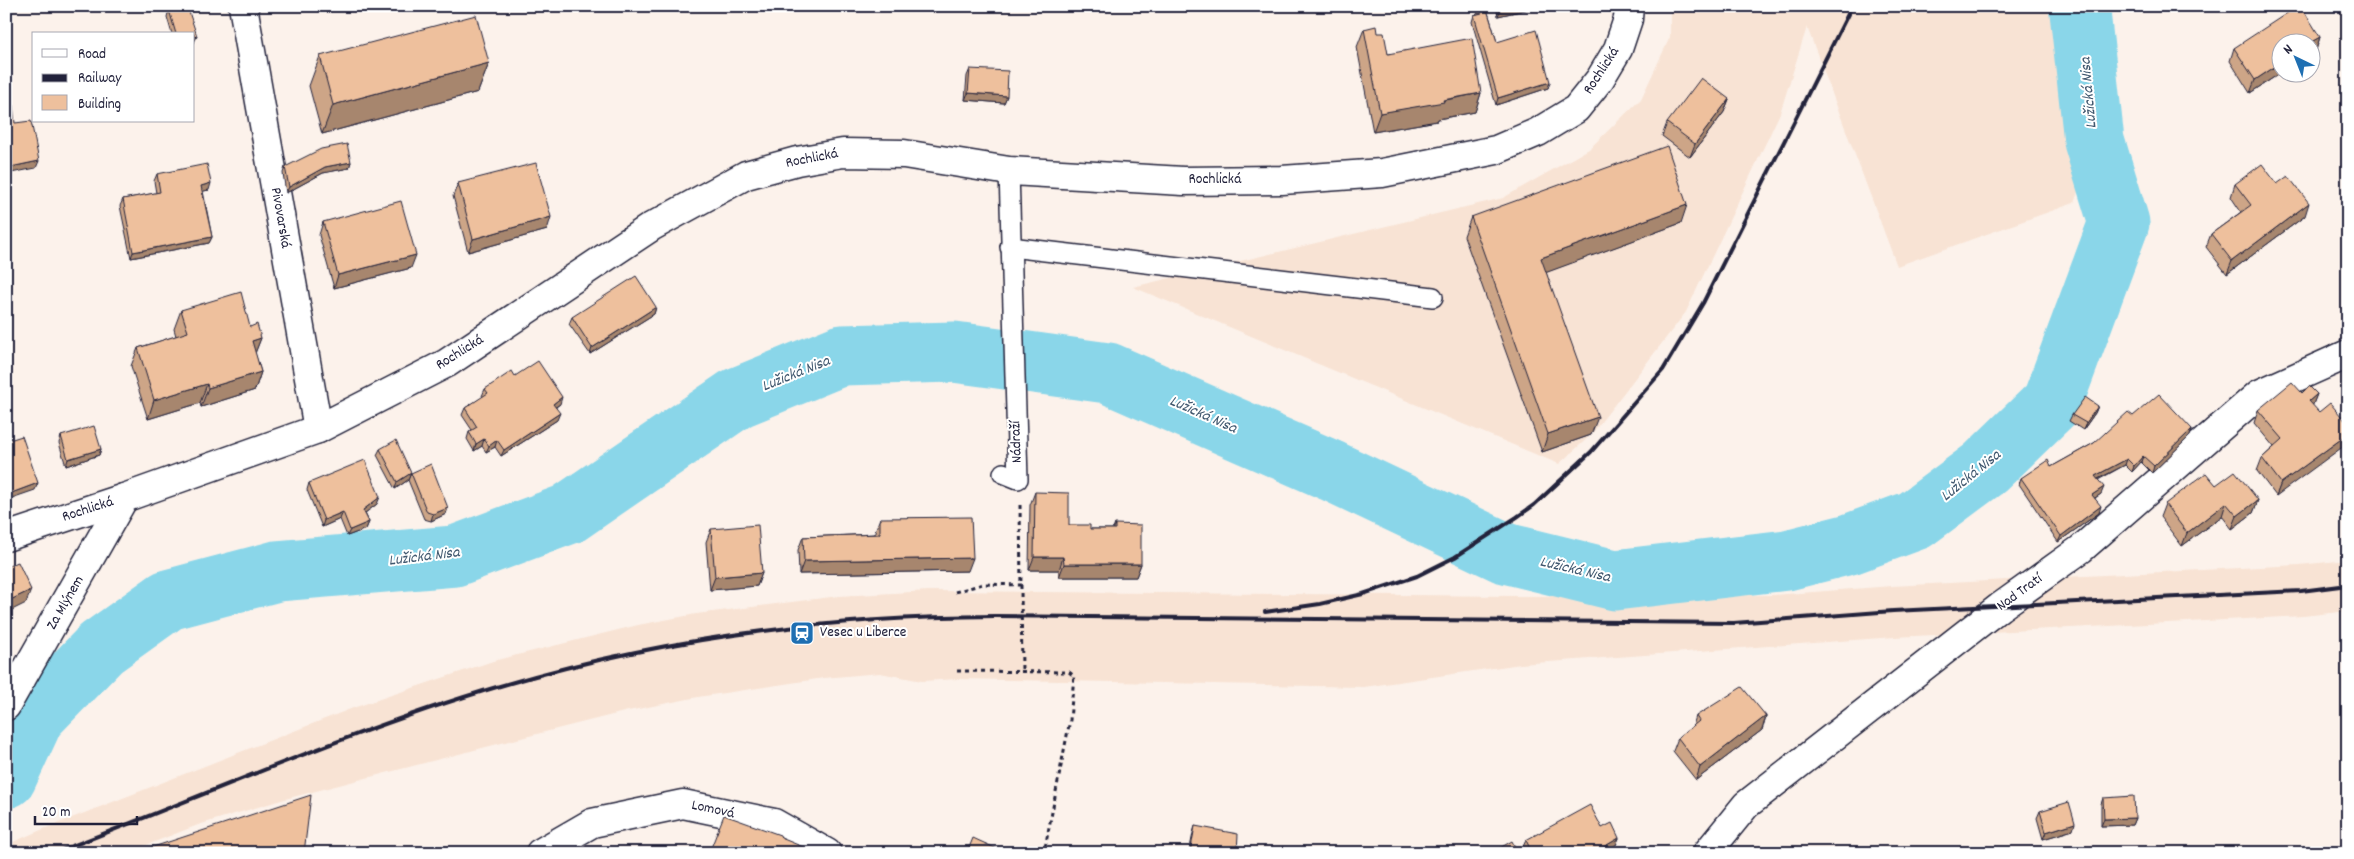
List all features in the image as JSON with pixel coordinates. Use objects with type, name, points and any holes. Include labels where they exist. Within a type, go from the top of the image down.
[{"type":"street","name":"Pivovarská","points":[[243,6],[318,429]]},
{"type":"street","name":"Rochlická","points":[[6,537],[124,498],[318,429],[447,363],[651,228],[746,175],[796,161],[843,153],[904,154],[1009,171],[1183,181],[1282,180],[1382,173],[1496,150],[1538,132],[1576,109],[1600,79],[1618,49],[1628,18],[1629,6]]},
{"type":"street","name":"Nad Tratí","points":[[1707,853],[1746,805],[2000,607],[2081,549],[2259,394],[2348,354]]},
{"type":"street","name":"Za Mlýnem","points":[[6,706],[124,498]]},
{"type":"street","name":"Lomová","points":[[540,853],[592,823],[683,804],[774,823],[827,853]]},
{"type":"lane","name":"Nádraží","points":[[1009,171],[1015,389],[1011,476]]},
{"type":"lane","points":[[1010,247],[1433,297]]},
{"type":"path","points":[[1011,476],[1022,585],[1022,672]]},
{"type":"path","points":[[955,592],[983,584],[1022,585]]},
{"type":"path","points":[[957,671],[1069,672],[1074,676],[1070,720],[1044,853]]},
{"type":"shaded area","points":[[1670,6],[2103,6],[2107,111],[2074,203],[1897,266],[1807,27],[1780,113],[1686,312],[1591,435],[1559,464],[1133,287],[1503,198],[1589,149],[1641,99],[1670,37]]},
{"type":"shaded area","points":[[2348,560],[2348,611],[2303,616],[1895,637],[1521,664],[1364,687],[958,679],[922,681],[880,673],[824,678],[698,697],[628,711],[285,799],[198,825],[126,853],[6,853],[6,845],[41,830],[353,708],[493,661],[638,625],[696,614],[839,596],[929,591],[1516,596],[1774,595],[1892,586],[2299,565]]},
{"type":"building","points":[[187,6],[197,36],[195,37],[195,32],[175,32],[169,10]]},
{"type":"building","points":[[1480,6],[1486,6],[1497,42],[1536,30],[1550,82],[1498,98],[1474,15],[1482,13]]},
{"type":"building","points":[[2298,6],[2301,6],[2317,32],[2272,32],[2272,69],[2255,80],[2234,48]]},
{"type":"building","points":[[476,15],[489,63],[333,105],[320,56]]},
{"type":"building","points":[[1376,26],[1377,33],[1384,33],[1388,54],[1472,38],[1481,93],[1443,100],[1444,102],[1380,113],[1364,29]]},
{"type":"building","points":[[970,69],[1008,71],[1007,96],[968,93]]},
{"type":"building","points":[[1701,78],[1729,99],[1695,144],[1667,123]]},
{"type":"building","points":[[13,105],[15,123],[31,121],[39,161],[6,168],[6,107]]},
{"type":"building","points":[[347,144],[351,162],[325,167],[289,187],[285,167],[321,149]]},
{"type":"building","points":[[1667,146],[1687,205],[1541,258],[1598,417],[1548,434],[1471,217]]},
{"type":"building","points":[[536,163],[551,217],[473,239],[458,183]]},
{"type":"building","points":[[207,164],[211,183],[201,186],[212,237],[133,252],[123,199],[160,192],[157,174]]},
{"type":"building","points":[[2262,164],[2277,184],[2288,176],[2309,203],[2232,261],[2211,234],[2251,205],[2235,184]]},
{"type":"building","points":[[401,201],[416,255],[338,275],[323,222]]},
{"type":"building","points":[[636,276],[656,307],[592,348],[572,317]]},
{"type":"building","points":[[241,292],[250,327],[257,324],[261,338],[252,341],[261,372],[208,388],[207,384],[154,400],[138,348],[188,332],[181,310]]},
{"type":"building","points":[[538,361],[562,397],[553,404],[560,413],[504,450],[497,440],[489,446],[484,439],[476,444],[469,432],[477,427],[465,408],[488,393],[485,389],[512,371],[515,376]]},
{"type":"building","points":[[2292,382],[2302,393],[2309,386],[2317,394],[2309,401],[2319,412],[2330,403],[2348,424],[2348,434],[2281,483],[2262,458],[2283,439],[2258,410]]},
{"type":"building","points":[[2159,394],[2192,429],[2154,466],[2143,456],[2134,466],[2127,459],[2095,476],[2104,487],[2092,495],[2101,506],[2061,536],[2021,478],[2048,460],[2051,467],[2094,443],[2128,412],[2133,416]]},
{"type":"building","points":[[2085,397],[2098,406],[2086,423],[2072,415]]},
{"type":"building","points":[[94,426],[101,449],[68,459],[61,436]]},
{"type":"building","points":[[22,436],[38,483],[6,495],[6,441]]},
{"type":"building","points":[[396,440],[411,473],[397,482],[380,449]]},
{"type":"building","points":[[365,460],[380,497],[363,510],[369,522],[350,530],[343,512],[324,520],[309,483]]},
{"type":"building","points":[[431,464],[448,508],[433,514],[427,512],[411,473]]},
{"type":"building","points":[[2235,471],[2258,500],[2237,516],[2226,503],[2187,533],[2165,504],[2206,473],[2216,485]]},
{"type":"building","points":[[1035,492],[1069,493],[1069,525],[1090,525],[1090,529],[1115,529],[1115,524],[1141,525],[1141,564],[1064,564],[1063,557],[1034,557]]},
{"type":"building","points":[[971,517],[973,558],[804,561],[803,537],[880,534],[880,518]]},
{"type":"building","points":[[758,525],[762,573],[715,577],[711,529]]},
{"type":"building","points":[[18,562],[31,590],[6,602],[6,567]]},
{"type":"building","points":[[1742,687],[1766,716],[1700,767],[1678,738],[1699,721],[1696,716]]},
{"type":"building","points":[[311,795],[304,853],[135,853]]},
{"type":"building","points":[[2134,796],[2135,818],[2104,819],[2103,798]]},
{"type":"building","points":[[2069,802],[2075,823],[2046,832],[2040,811]]},
{"type":"building","points":[[1590,805],[1602,828],[1612,823],[1619,838],[1593,853],[1532,853],[1526,840]]},
{"type":"building","points":[[724,815],[780,835],[781,838],[808,849],[807,853],[709,853]]},
{"type":"building","points":[[1195,826],[1238,834],[1237,853],[1190,853]]},
{"type":"building","points":[[973,838],[1006,853],[967,853]]},
{"type":"building","points":[[1512,841],[1518,853],[1493,852]]},
{"type":"waterway","name":"Lužická Nisa","points":[[6,778],[34,717],[101,648],[168,600],[277,571],[455,556],[568,514],[737,398],[842,355],[954,352],[1108,373],[1332,471],[1505,553],[1615,580],[1787,560],[1850,544],[1915,520],[1985,468],[2052,403],[2119,223],[2094,141],[2080,12],[2082,6]]},
{"type":"railway","points":[[1265,612],[1320,604],[1363,594],[1417,576],[1455,557],[1534,505],[1591,452],[1663,370],[1703,303],[1852,6]]},
{"type":"railway","points":[[54,853],[276,765],[443,704],[561,669],[683,643],[745,633],[869,621],[995,616],[1734,623],[1893,611],[2301,591],[2348,585]]},
{"type":"place","name":"Vesec u Liberce","points":[[802,633]]}]
